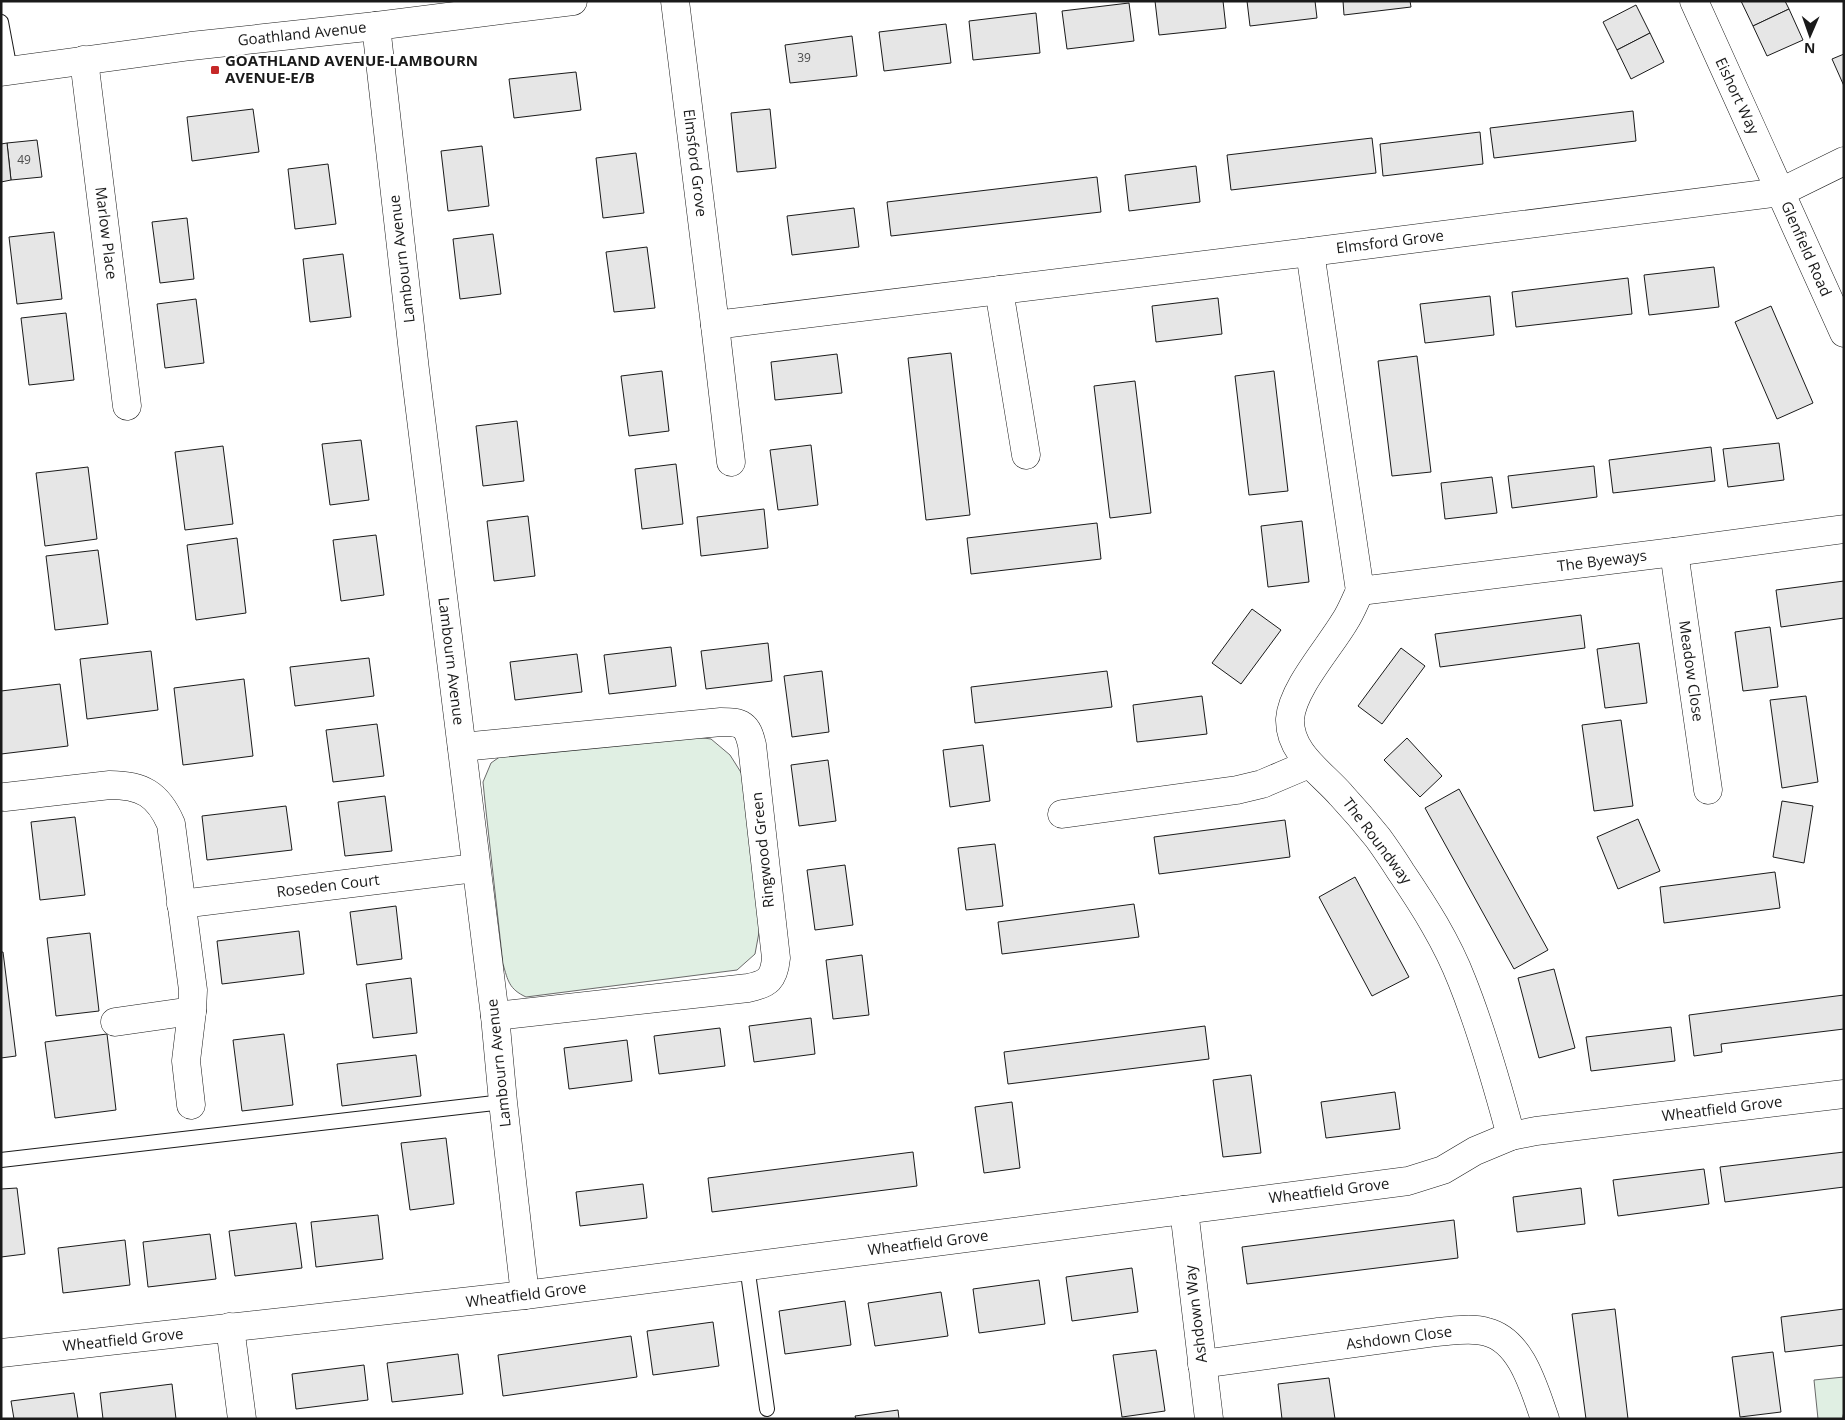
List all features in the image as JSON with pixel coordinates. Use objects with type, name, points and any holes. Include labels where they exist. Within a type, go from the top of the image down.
[{"type":"street","name":"Elmsford Grove","points":[[675,1],[731,462]]},
{"type":"street","name":"Eishort Way","points":[[1694,1],[1781,192]]},
{"type":"street","name":"Goathland Avenue","points":[[6,71],[190,46],[376,26],[556,2]]},
{"type":"street","name":"Lambourn Avenue","points":[[376,26],[415,370],[494,1016],[525,1296]]},
{"type":"street","name":"Marlow Place","points":[[84,60],[127,406]]},
{"type":"street","name":"Elmsford Grove","points":[[715,325],[1781,192],[1844,161]]},
{"type":"street","name":"Glenfield Road","points":[[1781,192],[1844,333]]},
{"type":"street","points":[[1062,814],[1237,790],[1262,784],[1310,764],[1296,747],[1290,720],[1292,708],[1298,693],[1345,621],[1360,591],[1310,252]]},
{"type":"street","points":[[999,290],[1026,456]]},
{"type":"street","name":"The Byeways","points":[[1360,591],[1844,529]]},
{"type":"street","name":"Meadow Close","points":[[1674,552],[1708,790]]},
{"type":"street","name":"Ringwood Green","points":[[462,747],[721,722],[735,722],[744,725],[749,733],[752,745],[776,958],[775,970],[771,978],[762,985],[748,988],[494,1016]]},
{"type":"street","name":"The Roundway","points":[[1310,764],[1340,794],[1379,839],[1441,936],[1462,980],[1492,1066],[1511,1136]]},
{"type":"street","points":[[5,796],[126,785],[142,790],[154,797],[165,810],[171,824],[193,990],[186,1061],[191,1104]]},
{"type":"street","name":"Roseden Court","points":[[181,904],[475,868]]},
{"type":"street","points":[[115,1022],[192,1011]]},
{"type":"street","name":"Wheatfield Grove","points":[[1,1353],[525,1296],[1408,1181],[1443,1170],[1475,1152],[1511,1136],[1536,1131],[1844,1094]]},
{"type":"street","name":"Ashdown Way","points":[[1184,1210],[1209,1419]]},
{"type":"street","points":[[230,1327],[242,1419]]},
{"type":"street","name":"Ashdown Close","points":[[1202,1364],[1437,1332],[1469,1329],[1488,1332],[1505,1341],[1518,1356],[1528,1375],[1545,1419]]},
{"type":"lane","points":[[1,22],[6,71]]},
{"type":"lane","points":[[1,1160],[503,1102]]},
{"type":"lane","points":[[747,1266],[767,1409]]},
{"type":"green space","points":[[689,736],[711,739],[730,755],[742,774],[760,927],[755,954],[737,970],[526,997],[520,994],[510,984],[503,964],[483,782],[491,763],[508,751]]},
{"type":"green space","points":[[1844,1377],[1844,1412],[1842,1419],[1818,1419],[1814,1380]]},
{"type":"building","points":[[1155,1],[1223,1],[1226,28],[1159,35]]},
{"type":"building","points":[[1247,1],[1315,1],[1317,18],[1250,26]]},
{"type":"building","points":[[1343,1],[1410,1],[1411,7],[1344,15]]},
{"type":"building","points":[[1741,1],[1785,1],[1789,9],[1753,26]]},
{"type":"building","points":[[1129,3],[1134,41],[1067,49],[1062,11]]},
{"type":"building","points":[[1636,5],[1650,33],[1617,50],[1603,22]]},
{"type":"building","points":[[1789,9],[1803,40],[1767,56],[1753,26]]},
{"type":"building","points":[[1036,13],[1040,53],[973,60],[969,21]]},
{"type":"building","points":[[946,24],[951,63],[884,71],[879,32]]},
{"type":"building","points":[[1650,33],[1664,62],[1631,79],[1617,50]]},
{"type":"building","points":[[852,36],[857,76],[790,83],[785,45]]},
{"type":"building","points":[[1844,54],[1844,86],[1832,59]]},
{"type":"building","points":[[576,72],[581,110],[514,118],[509,79]]},
{"type":"building","points":[[253,109],[259,152],[192,161],[187,117]]},
{"type":"building","points":[[770,109],[776,168],[737,172],[731,113]]},
{"type":"building","points":[[1633,111],[1636,141],[1494,158],[1490,128]]},
{"type":"building","points":[[1480,132],[1483,164],[1383,176],[1380,144]]},
{"type":"building","points":[[1372,138],[1376,173],[1231,190],[1227,155]]},
{"type":"building","points":[[37,140],[42,177],[11,180],[7,143]]},
{"type":"building","points":[[7,143],[11,180],[1,182],[1,144]]},
{"type":"building","points":[[482,146],[489,206],[448,211],[441,151]]},
{"type":"building","points":[[636,153],[644,213],[603,218],[596,158]]},
{"type":"building","points":[[328,164],[336,224],[295,229],[288,169]]},
{"type":"building","points":[[1196,166],[1200,202],[1129,211],[1125,175]]},
{"type":"building","points":[[1097,177],[1101,212],[891,236],[887,202]]},
{"type":"building","points":[[854,208],[859,247],[792,255],[787,216]]},
{"type":"building","points":[[187,218],[194,279],[160,283],[152,222]]},
{"type":"building","points":[[54,232],[62,299],[17,304],[9,237]]},
{"type":"building","points":[[493,234],[501,294],[460,299],[453,239]]},
{"type":"building","points":[[647,247],[655,308],[614,312],[606,252]]},
{"type":"building","points":[[343,254],[351,317],[310,322],[303,259]]},
{"type":"building","points":[[1714,267],[1719,307],[1649,315],[1644,275]]},
{"type":"building","points":[[1628,278],[1632,314],[1516,327],[1512,292]]},
{"type":"building","points":[[1490,296],[1494,335],[1425,343],[1420,304]]},
{"type":"building","points":[[1218,298],[1222,334],[1156,342],[1152,306]]},
{"type":"building","points":[[196,299],[204,363],[165,368],[157,304]]},
{"type":"building","points":[[1771,306],[1813,403],[1777,419],[1735,322]]},
{"type":"building","points":[[66,313],[74,380],[29,385],[21,318]]},
{"type":"building","points":[[951,353],[970,515],[926,520],[908,358]]},
{"type":"building","points":[[837,354],[842,393],[775,400],[771,362]]},
{"type":"building","points":[[1417,356],[1431,472],[1392,476],[1378,361]]},
{"type":"building","points":[[662,371],[669,431],[629,436],[621,376]]},
{"type":"building","points":[[1274,371],[1288,491],[1249,495],[1235,376]]},
{"type":"building","points":[[1135,381],[1151,513],[1110,518],[1094,386]]},
{"type":"building","points":[[517,421],[524,481],[483,486],[476,426]]},
{"type":"building","points":[[361,440],[369,500],[330,505],[322,444]]},
{"type":"building","points":[[1779,443],[1784,480],[1728,487],[1723,449]]},
{"type":"building","points":[[811,445],[818,505],[778,510],[770,450]]},
{"type":"building","points":[[223,446],[233,524],[185,530],[175,452]]},
{"type":"building","points":[[1711,447],[1715,481],[1613,493],[1609,460]]},
{"type":"building","points":[[676,464],[683,524],[642,529],[635,469]]},
{"type":"building","points":[[1594,466],[1597,497],[1512,508],[1508,476]]},
{"type":"building","points":[[88,467],[97,539],[45,546],[36,473]]},
{"type":"building","points":[[1492,477],[1497,513],[1445,519],[1441,483]]},
{"type":"building","points":[[764,509],[768,548],[701,556],[697,517]]},
{"type":"building","points":[[528,516],[535,576],[494,581],[487,521]]},
{"type":"building","points":[[1302,521],[1309,582],[1268,587],[1261,526]]},
{"type":"building","points":[[1097,523],[1101,559],[971,574],[967,538]]},
{"type":"building","points":[[376,535],[384,595],[341,601],[333,540]]},
{"type":"building","points":[[237,538],[246,613],[196,620],[187,545]]},
{"type":"building","points":[[98,550],[108,624],[55,630],[46,556]]},
{"type":"building","points":[[1844,581],[1844,618],[1781,627],[1776,590]]},
{"type":"building","points":[[1252,609],[1281,630],[1241,684],[1212,663]]},
{"type":"building","points":[[1581,615],[1585,648],[1440,667],[1435,634]]},
{"type":"building","points":[[1770,627],[1778,687],[1743,691],[1735,632]]},
{"type":"building","points":[[768,643],[772,681],[706,689],[701,651]]},
{"type":"building","points":[[1639,643],[1647,703],[1605,708],[1597,649]]},
{"type":"building","points":[[671,647],[676,686],[609,694],[604,655]]},
{"type":"building","points":[[1401,648],[1425,666],[1382,724],[1358,706]]},
{"type":"building","points":[[151,651],[158,710],[87,719],[80,659]]},
{"type":"building","points":[[577,654],[582,692],[515,700],[510,662]]},
{"type":"building","points":[[369,658],[374,696],[295,706],[290,667]]},
{"type":"building","points":[[822,671],[829,732],[792,737],[784,676]]},
{"type":"building","points":[[1107,671],[1112,707],[975,723],[971,687]]},
{"type":"building","points":[[244,679],[253,756],[183,765],[174,688]]},
{"type":"building","points":[[60,684],[68,746],[1,754],[1,691]]},
{"type":"building","points":[[1202,696],[1207,734],[1137,742],[1133,705]]},
{"type":"building","points":[[1806,696],[1818,782],[1782,788],[1770,700]]},
{"type":"building","points":[[1621,720],[1633,806],[1594,811],[1582,725]]},
{"type":"building","points":[[377,724],[384,776],[333,782],[326,730]]},
{"type":"building","points":[[1407,738],[1442,776],[1420,797],[1384,760]]},
{"type":"building","points":[[983,745],[990,801],[950,807],[943,750]]},
{"type":"building","points":[[828,760],[836,821],[799,826],[791,765]]},
{"type":"building","points":[[1459,789],[1548,950],[1514,969],[1425,808]]},
{"type":"building","points":[[385,796],[392,851],[345,856],[338,802]]},
{"type":"building","points":[[1782,801],[1813,806],[1804,863],[1773,857]]},
{"type":"building","points":[[286,806],[292,850],[207,860],[202,816]]},
{"type":"building","points":[[75,817],[85,895],[40,900],[31,822]]},
{"type":"building","points":[[1638,819],[1660,871],[1618,889],[1597,837]]},
{"type":"building","points":[[1285,820],[1290,857],[1159,874],[1154,837]]},
{"type":"building","points":[[995,844],[1003,906],[966,910],[958,848]]},
{"type":"building","points":[[845,865],[853,925],[815,930],[807,870]]},
{"type":"building","points":[[1775,872],[1780,908],[1664,923],[1660,887]]},
{"type":"building","points":[[1355,877],[1409,977],[1372,996],[1319,897]]},
{"type":"building","points":[[1134,904],[1139,937],[1002,954],[998,922]]},
{"type":"building","points":[[396,906],[402,959],[357,965],[350,912]]},
{"type":"building","points":[[299,931],[304,974],[222,984],[217,941]]},
{"type":"building","points":[[90,933],[99,1011],[56,1016],[47,938]]},
{"type":"building","points":[[1,952],[3,952],[16,1056],[1,1058]]},
{"type":"building","points":[[862,955],[869,1015],[833,1019],[826,960]]},
{"type":"building","points":[[1554,969],[1575,1048],[1539,1058],[1518,978]]},
{"type":"building","points":[[411,978],[417,1033],[373,1038],[366,984]]},
{"type":"building","points":[[1844,995],[1844,1029],[1721,1044],[1722,1052],[1694,1056],[1689,1015]]},
{"type":"building","points":[[811,1018],[815,1054],[754,1062],[749,1026]]},
{"type":"building","points":[[1205,1026],[1209,1059],[1008,1084],[1004,1052]]},
{"type":"building","points":[[1671,1027],[1675,1061],[1591,1071],[1586,1037]]},
{"type":"building","points":[[720,1028],[725,1066],[659,1074],[654,1036]]},
{"type":"building","points":[[107,1034],[116,1110],[55,1118],[45,1042]]},
{"type":"building","points":[[284,1034],[293,1105],[242,1111],[233,1040]]},
{"type":"building","points":[[627,1040],[632,1081],[569,1089],[564,1048]]},
{"type":"building","points":[[416,1055],[421,1096],[342,1106],[337,1064]]},
{"type":"building","points":[[1251,1075],[1261,1153],[1223,1157],[1213,1080]]},
{"type":"building","points":[[1395,1092],[1400,1129],[1326,1138],[1321,1102]]},
{"type":"building","points":[[1012,1102],[1020,1168],[984,1173],[975,1107]]},
{"type":"building","points":[[446,1138],[454,1204],[410,1210],[401,1143]]},
{"type":"building","points":[[913,1152],[917,1186],[712,1212],[708,1178]]},
{"type":"building","points":[[1844,1152],[1844,1187],[1725,1202],[1720,1167]]},
{"type":"building","points":[[1704,1169],[1709,1204],[1618,1216],[1613,1180]]},
{"type":"building","points":[[643,1184],[647,1218],[580,1226],[576,1192]]},
{"type":"building","points":[[17,1188],[25,1254],[1,1257],[1,1189]]},
{"type":"building","points":[[1581,1188],[1585,1224],[1517,1232],[1513,1197]]},
{"type":"building","points":[[378,1215],[383,1259],[316,1267],[311,1222]]},
{"type":"building","points":[[1454,1220],[1458,1258],[1247,1284],[1242,1247]]},
{"type":"building","points":[[296,1223],[302,1268],[235,1276],[229,1231]]},
{"type":"building","points":[[210,1234],[216,1279],[148,1287],[143,1242]]},
{"type":"building","points":[[125,1240],[130,1285],[63,1293],[58,1248]]},
{"type":"building","points":[[1132,1268],[1138,1312],[1072,1321],[1066,1277]]},
{"type":"building","points":[[1039,1280],[1045,1324],[979,1333],[973,1289]]},
{"type":"building","points":[[941,1292],[948,1336],[875,1346],[868,1303]]},
{"type":"building","points":[[845,1301],[851,1345],[785,1354],[779,1311]]},
{"type":"building","points":[[1615,1309],[1628,1419],[1586,1419],[1572,1314]]},
{"type":"building","points":[[1844,1309],[1844,1345],[1785,1352],[1781,1317]]},
{"type":"building","points":[[713,1322],[719,1366],[653,1375],[647,1331]]},
{"type":"building","points":[[631,1336],[637,1377],[503,1396],[498,1355]]},
{"type":"building","points":[[1156,1350],[1165,1411],[1122,1417],[1113,1355]]},
{"type":"building","points":[[1773,1352],[1781,1412],[1740,1417],[1732,1357]]},
{"type":"building","points":[[458,1354],[463,1394],[392,1402],[387,1363]]},
{"type":"building","points":[[364,1365],[368,1400],[296,1409],[292,1374]]},
{"type":"building","points":[[1329,1378],[1335,1419],[1282,1419],[1278,1384]]},
{"type":"building","points":[[172,1384],[176,1419],[103,1419],[100,1393]]},
{"type":"building","points":[[74,1393],[78,1419],[14,1419],[11,1401]]},
{"type":"building","points":[[898,1410],[899,1419],[856,1419],[855,1416]]},
{"type":"place","name":"GOATHLAND AVENUE-LAMBOURN AVENUE-E/B","points":[[215,70]]}]
